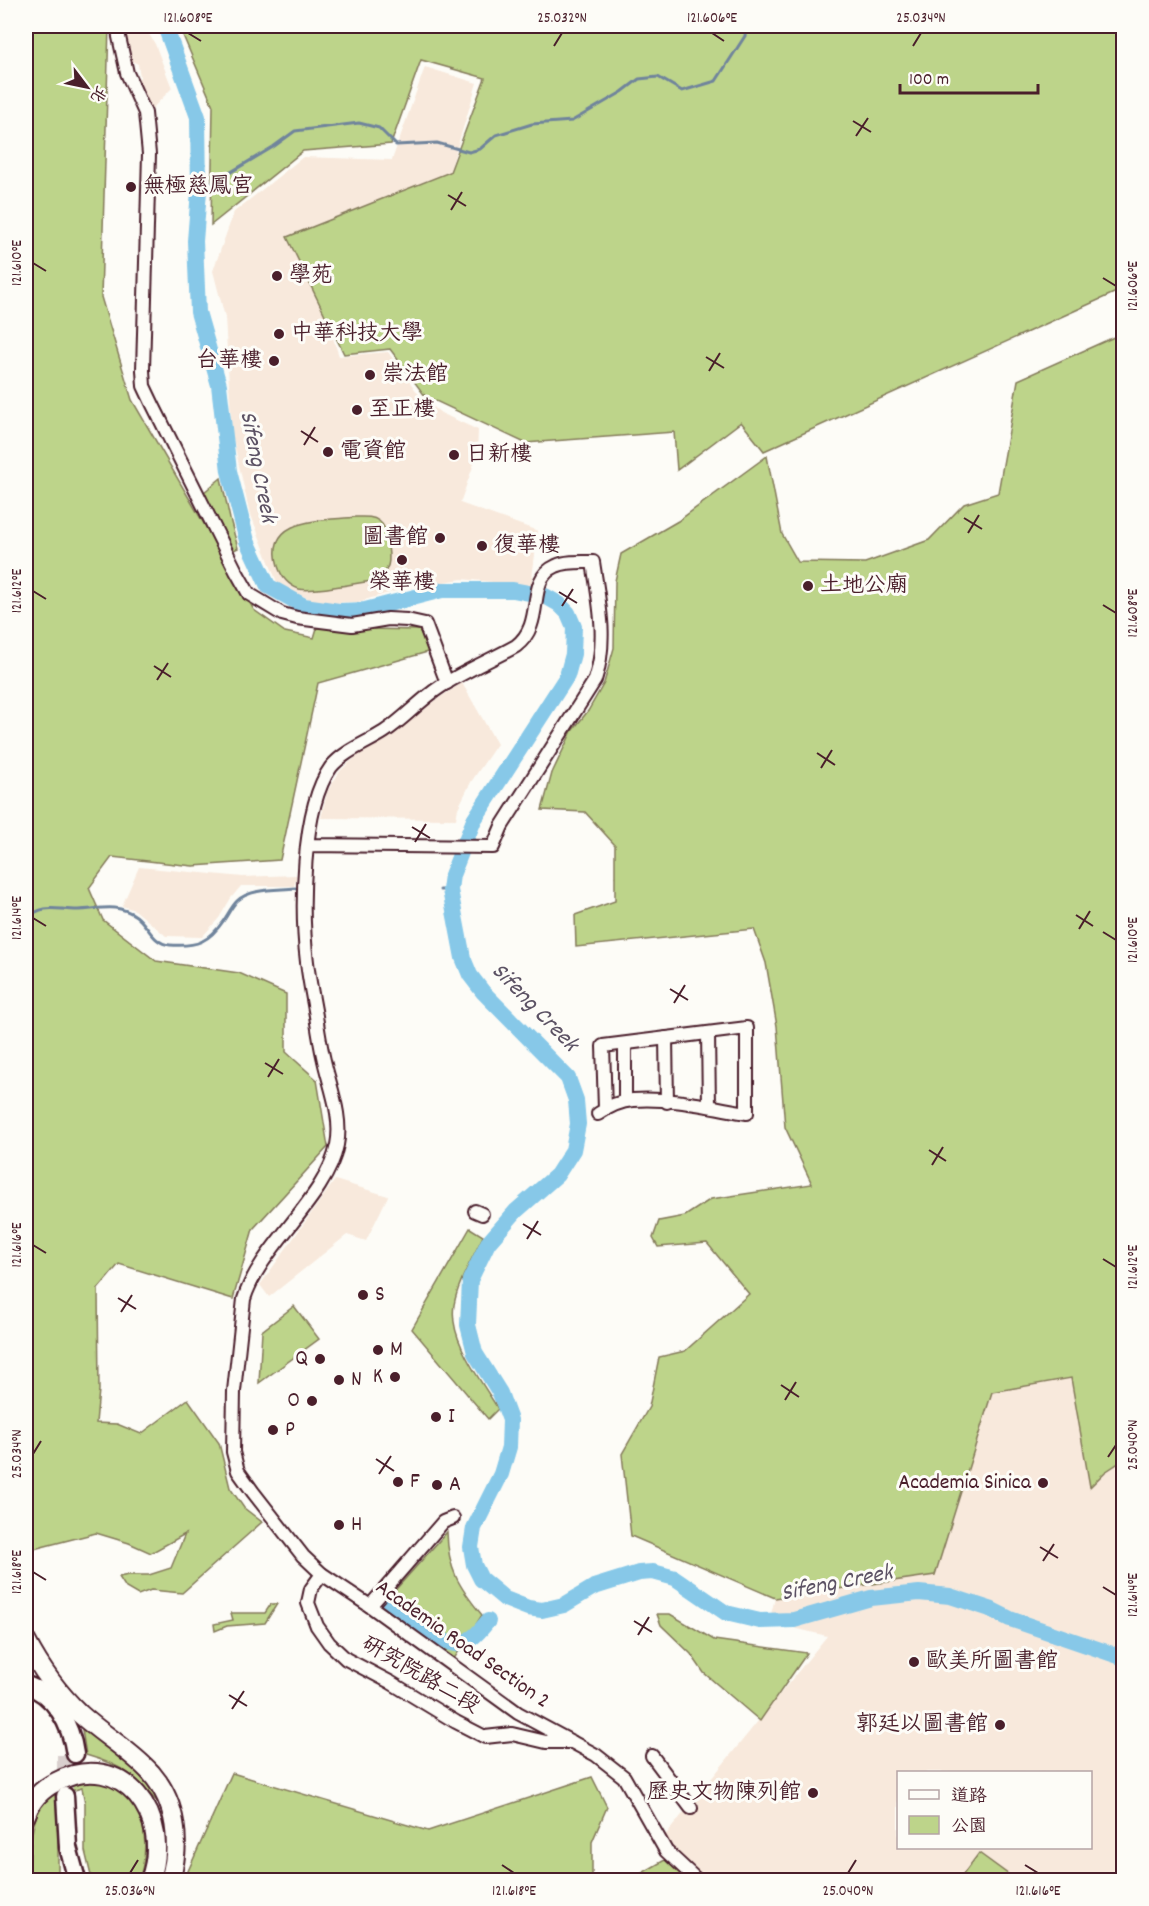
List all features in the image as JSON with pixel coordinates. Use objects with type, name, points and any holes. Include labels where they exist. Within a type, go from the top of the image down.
[{"type":"highway","points":[[26,1641],[38,1663],[63,1697],[151,1773],[164,1791],[176,1828],[177,1852],[170,1881]]},
{"type":"highway","points":[[26,1815],[36,1796],[47,1786],[75,1773],[94,1772],[124,1782],[138,1795],[150,1812],[156,1828],[156,1859],[150,1881]]},
{"type":"main road","points":[[26,1685],[42,1694],[67,1721],[73,1736],[70,1754]]},
{"type":"main road","points":[[70,1795],[68,1847],[76,1877]]},
{"type":"street","points":[[118,26],[127,73],[145,113],[149,154],[144,386],[236,571],[249,594],[282,614],[352,625],[388,619],[425,624],[447,683]]},
{"type":"street","name":"Academia Road Section 2","points":[[309,845],[493,847],[502,826],[595,680],[601,661],[603,638],[593,561],[557,564],[545,572],[538,585],[533,623],[524,640],[447,683],[384,732],[352,750],[332,767],[321,788],[312,815],[309,845],[304,897],[306,962],[323,1058],[339,1123],[337,1146],[330,1166],[319,1185],[277,1242],[248,1287],[244,1299],[234,1391],[233,1452],[238,1471],[253,1492],[303,1556],[321,1574],[370,1606],[510,1708],[596,1755],[625,1778],[666,1851],[697,1881]]},
{"type":"street","points":[[747,1028],[747,1113],[709,1106],[633,1100],[602,1111],[603,1047],[666,1038],[747,1028]]},
{"type":"street","points":[[708,1033],[709,1106]]},
{"type":"street","points":[[666,1038],[668,1102]]},
{"type":"street","points":[[625,1044],[625,1101]]},
{"type":"street","points":[[370,1606],[443,1522],[453,1518]]},
{"type":"street","name":"研究院路二段","points":[[321,1574],[311,1589],[308,1602],[317,1626],[329,1643],[346,1659],[485,1737],[512,1734],[546,1742],[572,1742]]},
{"type":"street","points":[[652,1755],[691,1808]]},
{"type":"shaded area","points":[[124,26],[144,26],[155,44],[172,88],[150,111],[138,79],[140,77],[138,64],[130,60]]},
{"type":"shaded area","name":"中華科技大學","points":[[425,67],[477,83],[447,180],[302,245],[339,356],[388,352],[420,396],[441,413],[478,430],[477,455],[460,503],[538,531],[531,586],[462,579],[402,589],[358,602],[329,603],[309,599],[278,585],[249,510],[232,434],[225,317],[213,271],[234,212],[303,157],[392,160]]},
{"type":"shaded area","points":[[462,683],[497,744],[471,782],[458,808],[456,819],[321,818],[327,792],[340,771],[358,755],[389,737]]},
{"type":"shaded area","points":[[139,867],[243,877],[296,875],[296,880],[294,886],[241,886],[219,918],[202,937],[166,936],[135,910],[122,906]]},
{"type":"shaded area","points":[[335,1180],[388,1196],[366,1241],[347,1235],[269,1297],[260,1285]]},
{"type":"shaded area","name":"Academia Sinica","points":[[1123,1197],[1123,1880],[707,1880],[660,1842],[827,1636],[769,1622],[775,1598],[935,1575],[992,1392]]},
{"type":"green space","points":[[26,26],[109,26],[101,297],[132,400],[254,610],[285,632],[314,638],[317,628],[419,630],[431,651],[318,683],[280,860],[193,866],[112,857],[89,888],[103,920],[156,961],[239,973],[286,994],[286,1052],[317,1080],[328,1147],[253,1229],[233,1299],[119,1264],[98,1289],[99,1390],[96,1423],[117,1424],[141,1434],[188,1399],[219,1443],[230,1488],[244,1508],[262,1522],[182,1593],[151,1590],[138,1595],[126,1588],[119,1577],[149,1575],[171,1568],[185,1534],[151,1553],[129,1543],[96,1533],[26,1551]]},
{"type":"green space","points":[[179,26],[1123,26],[1123,289],[764,451],[741,422],[677,470],[674,432],[525,443],[425,396],[390,349],[344,354],[287,237],[450,172],[485,78],[421,60],[391,144],[303,151],[211,225],[213,106]]},
{"type":"green space","points":[[1123,333],[1123,1460],[1105,1472],[1090,1487],[1071,1378],[992,1392],[935,1575],[775,1598],[631,1536],[622,1454],[649,1407],[659,1357],[685,1351],[749,1294],[707,1243],[658,1247],[653,1238],[659,1221],[685,1216],[711,1199],[812,1184],[785,1127],[777,1026],[766,963],[754,929],[576,947],[575,915],[615,901],[615,845],[585,812],[542,810],[552,773],[572,731],[588,711],[604,683],[614,648],[615,581],[621,554],[678,521],[767,456],[782,534],[798,562],[865,563],[929,540],[964,504],[998,493],[1018,380]]},
{"type":"green space","points":[[221,478],[238,548],[232,551],[203,493]]},
{"type":"green space","points":[[356,517],[374,518],[384,528],[389,560],[383,574],[372,581],[314,590],[299,589],[286,580],[278,566],[276,550],[280,538],[288,530],[314,521]]},
{"type":"green space","points":[[470,1228],[483,1236],[459,1287],[453,1318],[467,1359],[498,1409],[488,1419],[412,1329]]},
{"type":"green space","points":[[294,1306],[319,1339],[259,1383],[262,1331]]},
{"type":"green space","points":[[447,1532],[452,1568],[467,1596],[482,1615],[452,1662],[380,1607]]},
{"type":"green space","points":[[271,1604],[277,1604],[265,1623],[227,1626],[215,1631],[214,1624],[233,1620],[231,1613],[265,1613]]},
{"type":"green space","points":[[657,1614],[670,1614],[714,1640],[807,1653],[760,1721],[704,1673],[691,1654],[661,1625]]},
{"type":"green space","points":[[81,1723],[137,1768],[154,1791],[159,1804],[127,1772],[110,1763],[86,1755]]},
{"type":"green space","points":[[232,1773],[428,1831],[592,1777],[607,1807],[592,1842],[592,1876],[596,1880],[184,1880]]},
{"type":"green space","points":[[73,1780],[110,1782],[130,1800],[137,1810],[145,1844],[139,1880],[92,1880],[85,1851],[85,1803],[82,1788],[63,1793],[58,1831],[60,1880],[30,1880],[30,1847],[37,1813],[49,1795]]},
{"type":"green space","points":[[979,1853],[1009,1875],[1005,1880],[959,1880]]},
{"type":"green space","points":[[670,1857],[690,1880],[630,1880]]},
{"type":"waterway","name":"Sifeng Creek","points":[[165,26],[198,117],[199,191],[195,241],[198,312],[219,385],[229,471],[247,541],[268,586],[304,606],[339,611],[365,610],[442,590],[513,590],[545,596],[559,604],[568,613],[574,627],[573,654],[567,676],[474,820],[452,875],[450,890],[463,958],[470,975],[483,992],[568,1078],[576,1100],[578,1124],[573,1150],[557,1175],[516,1211],[488,1243],[470,1280],[468,1325],[475,1353],[500,1393],[510,1420],[509,1447],[501,1474],[474,1528],[471,1547],[474,1565],[481,1579],[505,1599],[528,1608],[542,1610],[564,1605],[594,1587],[639,1573],[653,1572],[675,1578],[726,1613],[760,1621],[794,1620],[871,1598],[919,1593],[950,1596],[1124,1658]]},
{"type":"waterway","points":[[199,191],[273,147],[295,131],[359,123],[379,128],[396,145],[437,143],[469,152],[480,149],[496,135],[532,124],[572,121],[622,92],[639,79],[658,77],[682,91],[716,81],[745,36],[746,26]]},
{"type":"waterway","points":[[26,918],[39,910],[51,908],[121,909],[136,916],[155,938],[164,944],[188,945],[201,942],[213,933],[235,903],[243,897],[264,890],[295,888]]},
{"type":"waterway","points":[[440,890],[450,890]]},
{"type":"waterway","points":[[386,1605],[422,1629],[452,1644],[459,1644],[476,1635],[488,1621]]},
{"type":"tunnel","points":[[65,1755],[65,1790]]},
{"type":"place","name":"無極慈鳳宮","points":[[131,187]]},
{"type":"place","name":"學苑","points":[[277,276]]},
{"type":"place","name":"中華科技大學","points":[[279,334]]},
{"type":"place","name":"台華樓","points":[[274,361]]},
{"type":"place","name":"崇法館","points":[[370,375]]},
{"type":"place","name":"至正樓","points":[[357,410]]},
{"type":"place","name":"電資館","points":[[328,452]]},
{"type":"place","name":"日新樓","points":[[454,455]]},
{"type":"place","name":"圖書館","points":[[440,538]]},
{"type":"place","name":"復華樓","points":[[482,546]]},
{"type":"place","name":"榮華樓","points":[[402,560]]},
{"type":"place","name":"土地公廟","points":[[808,586]]},
{"type":"place","name":"S","points":[[363,1295]]},
{"type":"place","name":"M","points":[[378,1350]]},
{"type":"place","name":"Q","points":[[320,1359]]},
{"type":"place","name":"K","points":[[395,1377]]},
{"type":"place","name":"N","points":[[339,1380]]},
{"type":"place","name":"O","points":[[312,1401]]},
{"type":"place","name":"I","points":[[436,1417]]},
{"type":"place","name":"P","points":[[273,1430]]},
{"type":"place","name":"F","points":[[398,1482]]},
{"type":"place","name":"Academia Sinica","points":[[1043,1483]]},
{"type":"place","name":"A","points":[[437,1485]]},
{"type":"place","name":"H","points":[[339,1525]]},
{"type":"place","name":"歐美所圖書館","points":[[914,1662]]},
{"type":"place","name":"郭廷以圖書館","points":[[1000,1725]]},
{"type":"place","name":"歷史文物陳列館","points":[[813,1793]]}]
